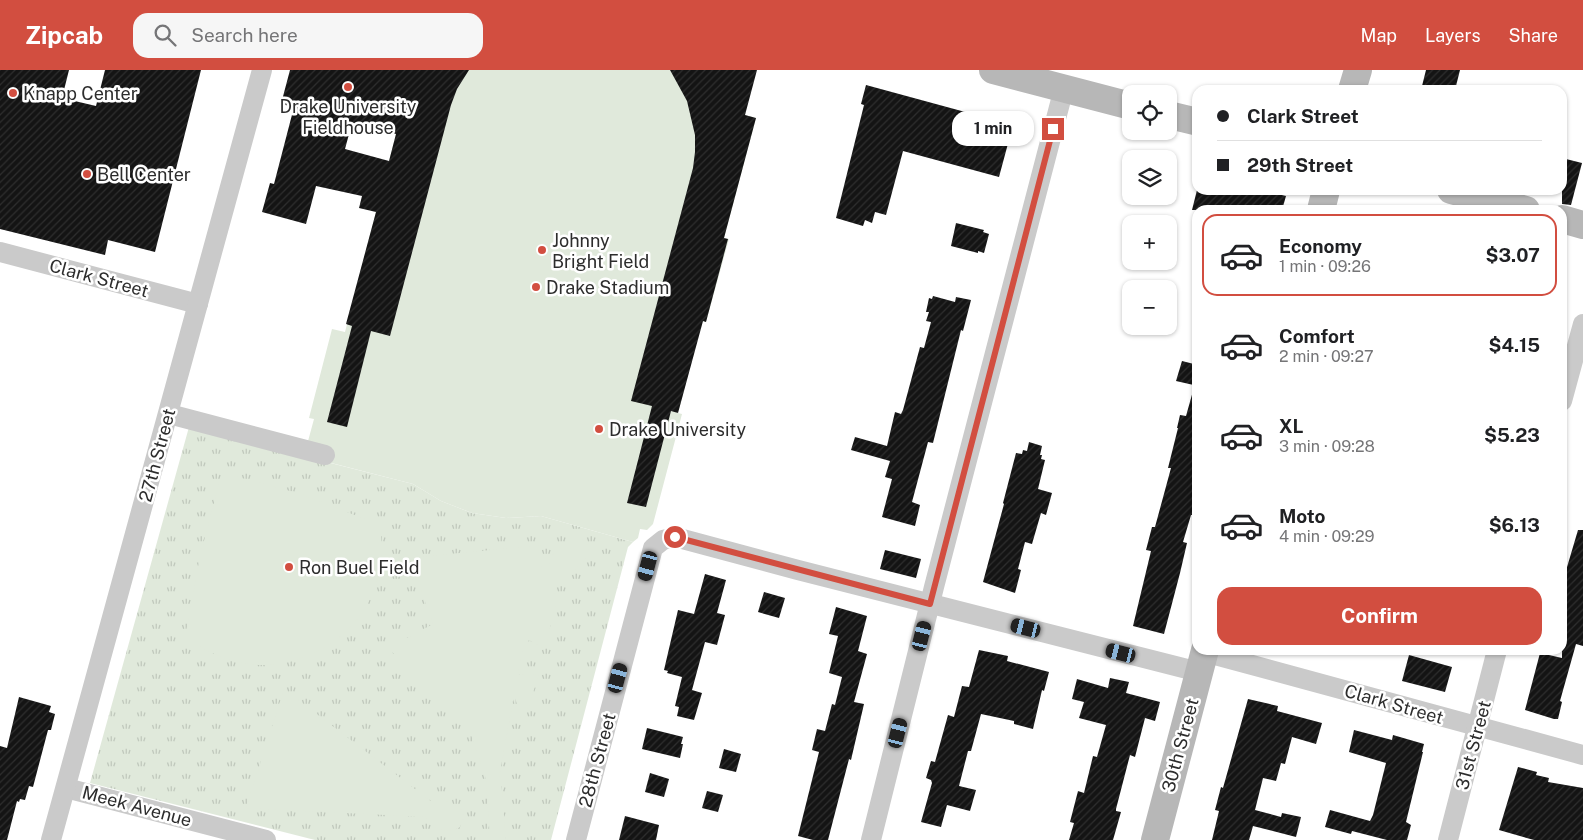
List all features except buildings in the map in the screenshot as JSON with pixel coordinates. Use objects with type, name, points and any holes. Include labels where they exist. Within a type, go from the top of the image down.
[{"type":"main road","points":[[993,70],[1122,104]]},
{"type":"main road","points":[[1354,85],[1358,70]]},
{"type":"main road","points":[[1177,117],[1192,121]]},
{"type":"main road","points":[[1470,195],[1507,205]]},
{"type":"main road","points":[[1567,221],[1583,225]]},
{"type":"main road","name":"30th Street","points":[[1155,840],[1203,658]]},
{"type":"street","name":"27th Street","points":[[52,840],[262,70]]},
{"type":"street","points":[[871,840],[930,604],[1064,88]]},
{"type":"street","name":"Clark Street","points":[[0,252],[198,304]]},
{"type":"street","points":[[1567,383],[1583,324]]},
{"type":"street","points":[[169,414],[325,455]]},
{"type":"street","name":"Clark Street","points":[[663,540],[675,537],[930,604],[1203,658],[1583,755]]},
{"type":"street","name":"28th Street","points":[[576,840],[653,548],[663,540]]},
{"type":"street","name":"31st Street","points":[[1448,840],[1496,655]]},
{"type":"street","name":"Meek Avenue","points":[[66,788],[266,840]]},
{"type":"green space","name":"Drake Stadium","points":[[414,70],[752,70],[745,115],[756,118],[724,238],[729,239],[706,322],[702,321],[678,413],[682,414],[653,524],[647,530],[640,529],[638,538],[633,542],[541,516],[506,518],[472,513],[441,501],[413,484],[304,456],[314,419],[309,418],[332,329],[345,332]]},
{"type":"green space","points":[[189,427],[413,484],[441,501],[472,513],[506,518],[541,516],[633,542],[628,547],[551,840],[315,840],[90,783]]},
{"type":"green space","name":"Ron Buel Field","points":[[234,476],[301,494],[380,525],[381,562],[371,597],[359,617],[342,635],[323,648],[301,658],[278,664],[254,665],[230,660],[200,646],[186,632],[200,556],[219,484]]},
{"type":"green space","points":[[571,537],[582,539],[587,544],[588,556],[571,574],[565,572],[553,593],[561,596],[559,604],[556,603],[545,649],[529,640],[521,655],[518,675],[539,674],[525,718],[527,719],[525,727],[518,724],[521,716],[514,695],[499,778],[501,779],[506,840],[490,840],[486,779],[469,729],[388,648],[433,624],[410,558],[541,545],[537,569],[554,561],[552,557],[554,552]]},
{"type":"green space","points":[[284,689],[432,802],[436,798],[440,798],[460,807],[464,817],[460,827],[451,830],[440,830],[430,825],[426,817],[246,808]]},
{"type":"place","name":"Drake University Fieldhouse","points":[[348,87]]},
{"type":"place","name":"Knapp Center","points":[[13,93]]},
{"type":"place","name":"Bell Center","points":[[87,174]]},
{"type":"place","name":"Johnny Bright Field","points":[[542,250]]},
{"type":"place","name":"Drake Stadium","points":[[536,287]]},
{"type":"place","name":"Drake University","points":[[599,429]]},
{"type":"place","name":"Ron Buel Field","points":[[289,567]]},
{"type":"route","points":[[675,537],[930,604],[1053,129]]}]
